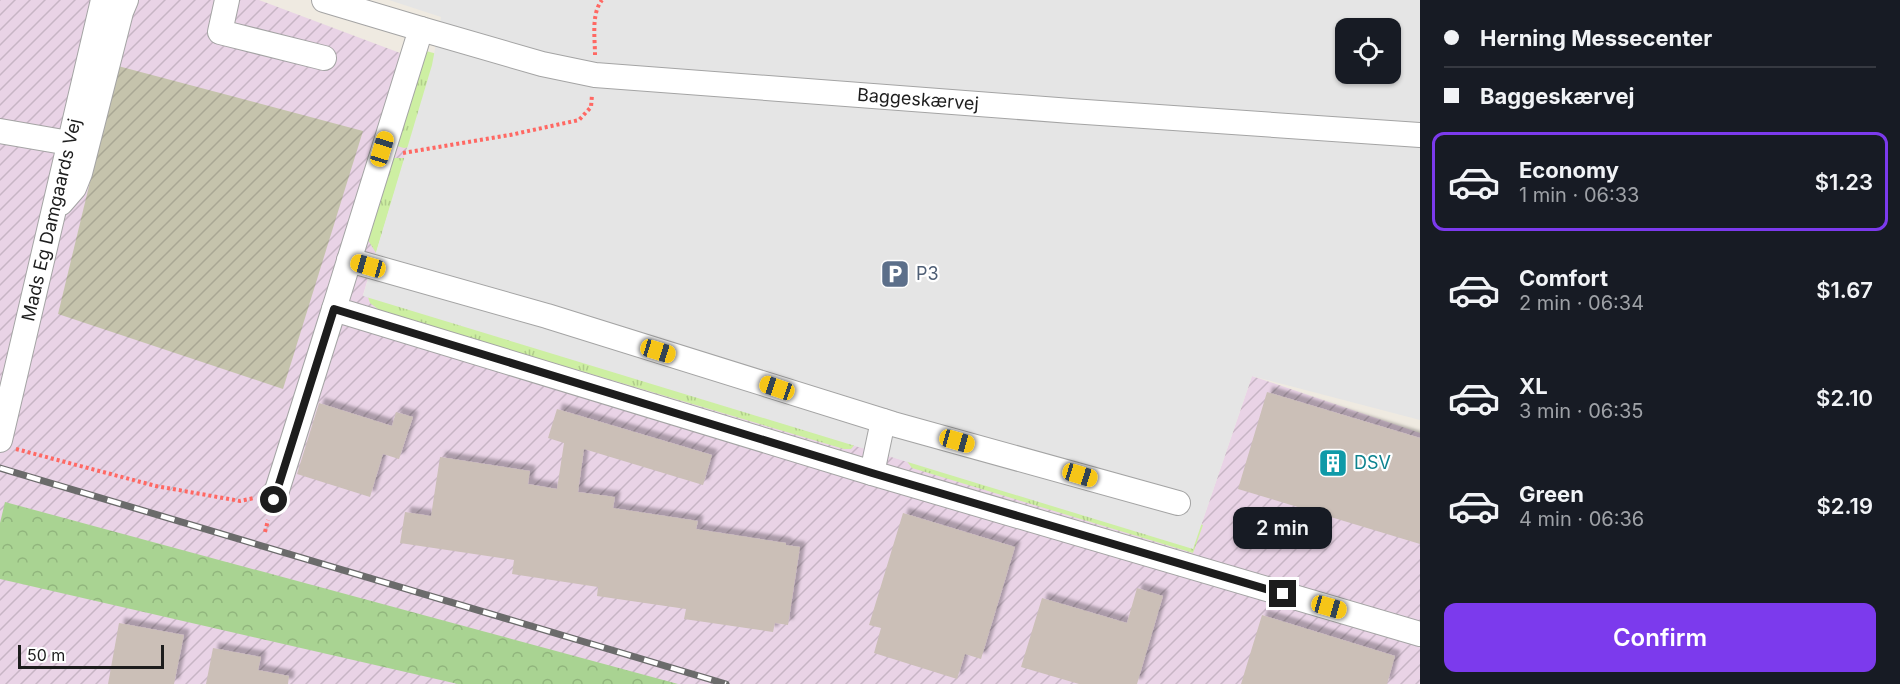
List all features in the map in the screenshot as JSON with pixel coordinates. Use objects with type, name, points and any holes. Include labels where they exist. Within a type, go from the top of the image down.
[{"type":"street","name":"Mads Eg Damgaards Vej","points":[[5,444],[53,211],[103,0]]},
{"type":"street","points":[[53,211],[74,188],[80,172],[126,0]]},
{"type":"street","points":[[228,0],[220,32],[324,58]]},
{"type":"street","name":"Baggeskærvej","points":[[324,0],[558,68],[595,75],[1420,135]]},
{"type":"street","points":[[267,499],[334,309],[421,29]]},
{"type":"street","points":[[0,130],[69,143]]},
{"type":"street","points":[[349,260],[527,310],[883,421],[1178,503]]},
{"type":"street","points":[[334,309],[872,473],[1420,634]]},
{"type":"street","points":[[872,473],[883,421]]},
{"type":"path","points":[[382,149],[398,154],[414,152],[579,120],[591,107],[595,75],[595,21],[599,3],[602,0]]},
{"type":"path","points":[[5,444],[156,486],[240,501],[267,499]]},
{"type":"shaded area","points":[[0,0],[259,0],[432,65],[363,295],[1193,549],[1252,376],[1420,433],[1420,684],[0,684]]},
{"type":"shaded area","name":"P3","points":[[389,0],[1420,0],[1420,420],[1252,376],[1193,549],[363,296],[432,65],[441,17]]},
{"type":"shaded area","points":[[118,66],[363,131],[283,389],[58,314]]},
{"type":"green space","points":[[426,51],[445,56],[453,139],[404,148],[397,146]]},
{"type":"green space","points":[[393,158],[405,158],[376,253],[368,240]]},
{"type":"green space","points":[[367,294],[857,442],[851,449],[844,449],[382,312],[370,303]]},
{"type":"green space","points":[[919,448],[1203,525],[1193,553],[912,468],[906,460]]},
{"type":"green space","points":[[5,502],[678,684],[458,684],[0,579],[0,523]]},
{"type":"building","name":"DSV","points":[[1267,392],[1420,438],[1420,544],[1238,489]]},
{"type":"building","points":[[319,403],[392,426],[396,412],[413,417],[399,459],[383,454],[370,497],[297,474]]},
{"type":"building","points":[[557,409],[712,455],[703,485],[584,449],[578,492],[615,497],[613,508],[698,521],[696,529],[800,547],[788,625],[775,623],[773,632],[684,619],[686,609],[597,596],[598,587],[512,574],[514,560],[400,543],[405,512],[431,516],[440,457],[530,471],[528,484],[557,489],[564,443],[548,438]]},
{"type":"building","points":[[903,513],[1015,547],[981,659],[965,654],[957,679],[874,653],[881,628],[869,625]]},
{"type":"building","points":[[1137,588],[1163,596],[1137,684],[1079,684],[1021,667],[1042,598],[1127,623]]},
{"type":"building","points":[[1262,615],[1395,656],[1387,684],[1241,684]]},
{"type":"building","points":[[119,623],[184,635],[174,684],[108,684]]},
{"type":"building","points":[[213,648],[261,657],[258,670],[289,676],[288,684],[206,684]]},
{"type":"railway","points":[[0,468],[726,684]]},
{"type":"place","name":"P3","points":[[895,274]]},
{"type":"place","name":"DSV","points":[[1333,463]]},
{"type":"route","points":[[274,500],[334,309],[872,473],[1283,594]]}]
